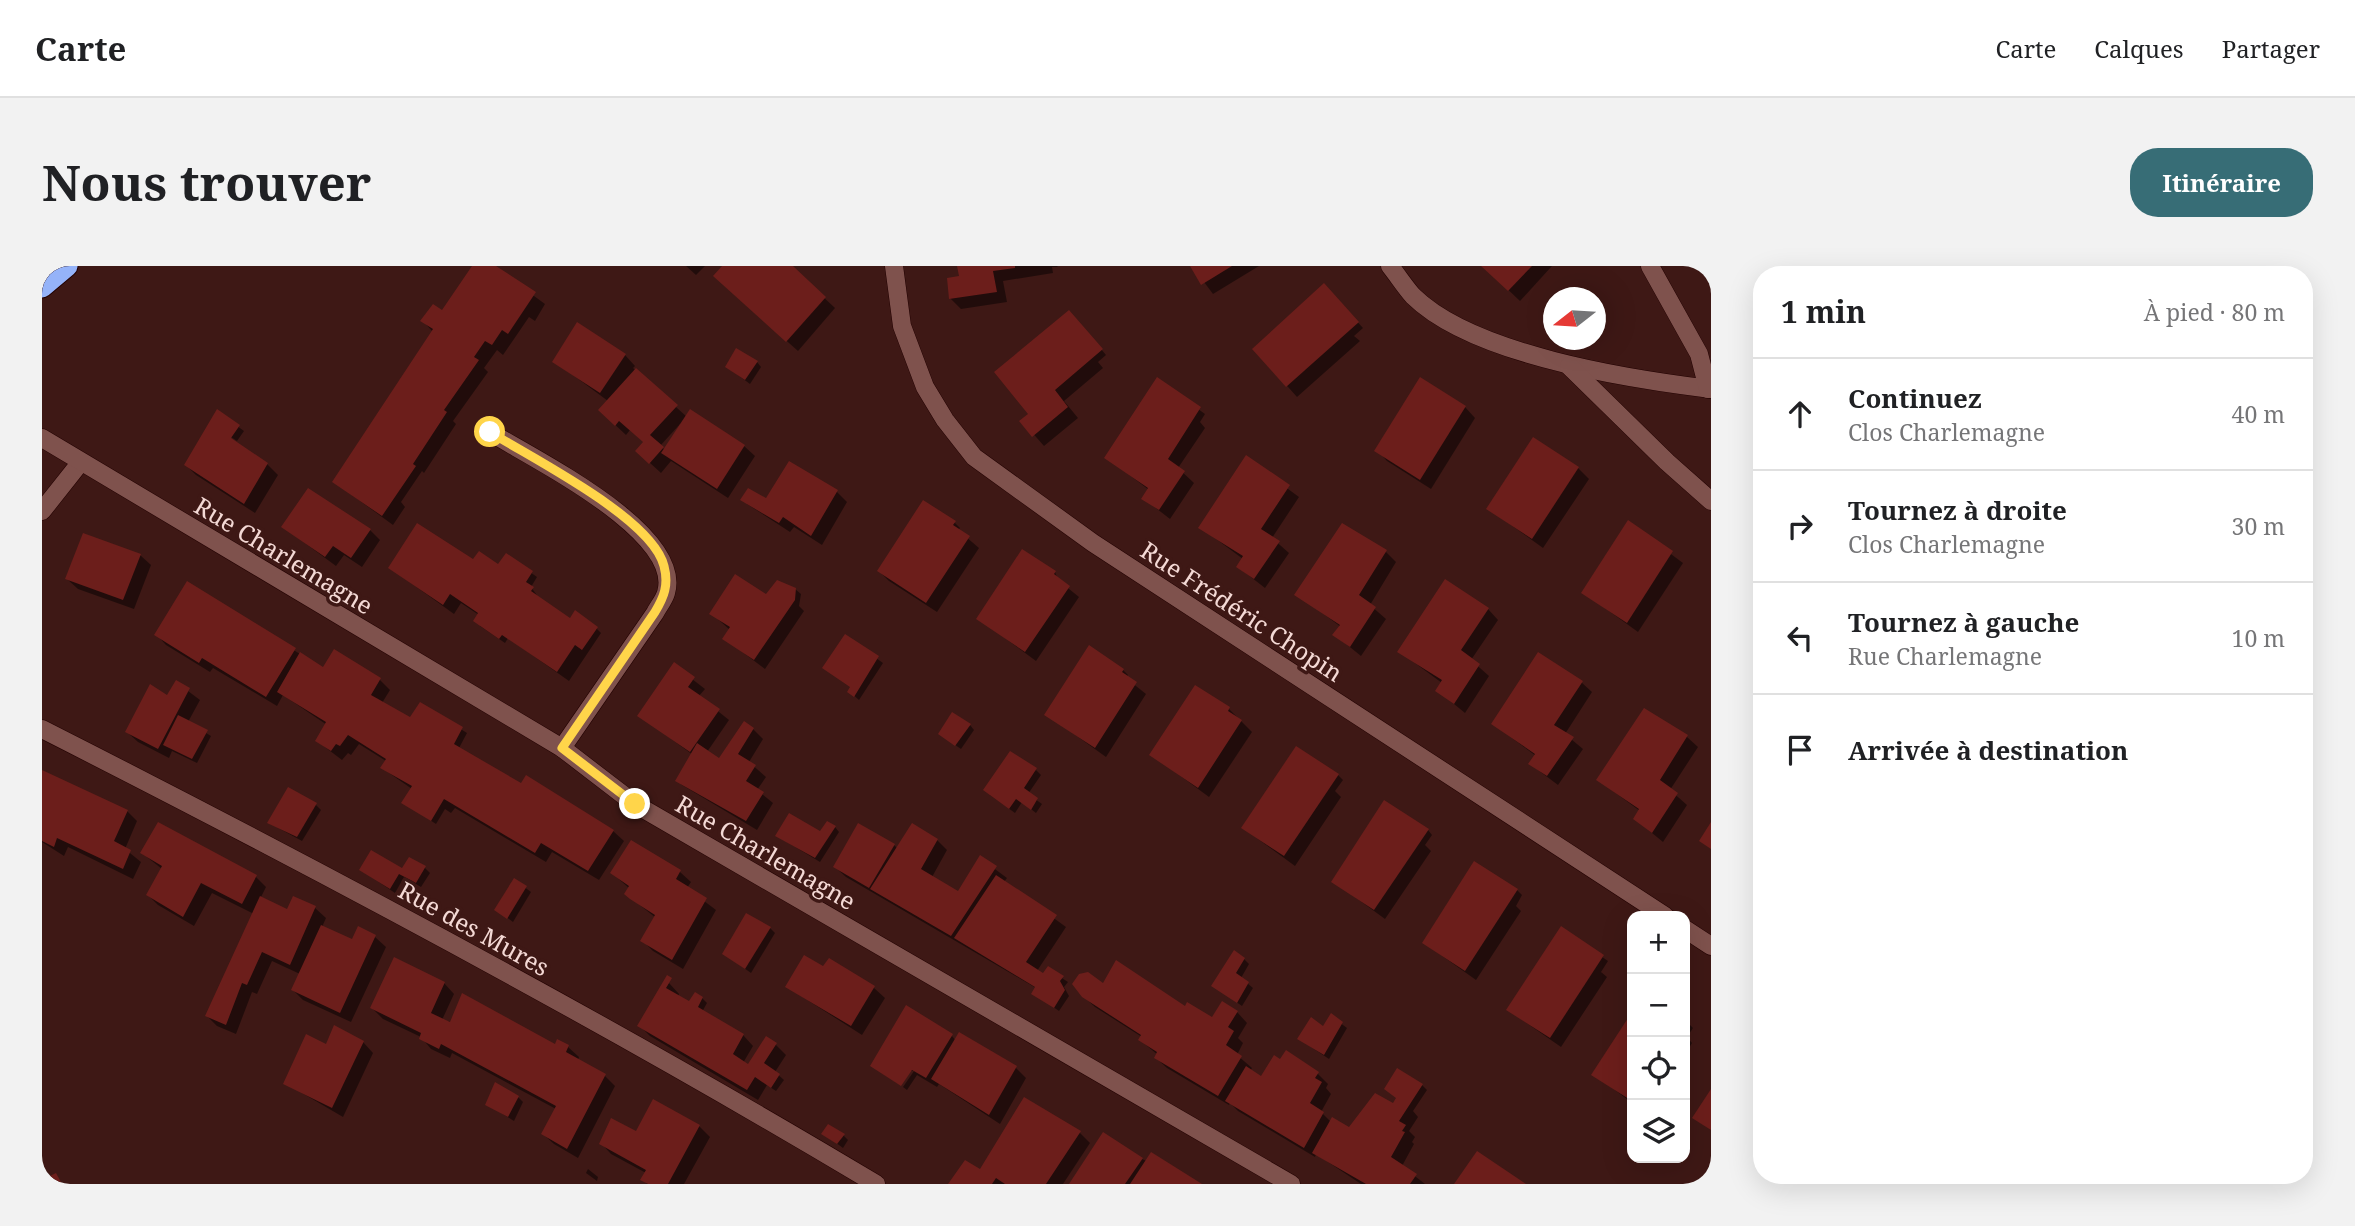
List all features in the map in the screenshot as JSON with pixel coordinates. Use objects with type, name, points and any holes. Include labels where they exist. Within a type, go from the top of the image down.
[{"type":"highway","points":[[42,287],[67,266]]},
{"type":"street","name":"Rue Frédéric Chopin","points":[[894,266],[902,326],[921,376],[945,420],[974,457],[1093,543],[1657,911]]},
{"type":"street","points":[[1390,266],[1414,297],[1448,319],[1491,341],[1569,366],[1709,389],[1699,354],[1650,266]]},
{"type":"street","points":[[1569,366],[1711,501]]},
{"type":"street","points":[[490,432],[626,517],[652,544],[664,565],[666,592],[655,612],[562,748]]},
{"type":"street","name":"Rue Charlemagne","points":[[42,438],[562,748],[635,804],[1291,1184]]},
{"type":"street","points":[[42,511],[80,463]]},
{"type":"street","name":"Rue des Mures","points":[[42,729],[259,839],[629,1040],[876,1184]]},
{"type":"street","points":[[1690,932],[1711,946]]},
{"type":"building","points":[[472,266],[496,266],[536,292],[508,334],[502,330],[492,345],[485,341],[474,357],[479,360],[444,410],[447,412],[413,464],[416,466],[382,516],[332,482],[433,329],[420,321],[433,304],[442,310]]},
{"type":"building","points":[[722,266],[793,266],[826,297],[786,342],[713,276]]},
{"type":"building","points":[[957,266],[1015,268],[993,271],[997,292],[949,299],[947,278],[959,276]]},
{"type":"building","points":[[1190,266],[1232,266],[1201,285]]},
{"type":"building","points":[[1481,266],[1532,266],[1508,291]]},
{"type":"building","points":[[1324,283],[1359,322],[1286,387],[1252,349]]},
{"type":"building","points":[[1069,310],[1103,349],[1055,390],[1068,407],[1032,437],[1019,421],[1028,414],[994,372]]},
{"type":"building","points":[[577,322],[626,354],[600,393],[552,362]]},
{"type":"building","points":[[736,348],[758,361],[745,380],[725,367]]},
{"type":"building","points":[[636,368],[678,405],[650,435],[664,447],[649,464],[635,451],[643,442],[619,421],[615,426],[598,410]]},
{"type":"building","points":[[1157,377],[1201,407],[1168,459],[1185,471],[1159,510],[1141,499],[1148,488],[1104,458]]},
{"type":"building","points":[[1420,377],[1466,406],[1420,480],[1374,451]]},
{"type":"building","points":[[217,409],[240,425],[231,438],[268,463],[244,504],[184,465]]},
{"type":"building","points":[[690,409],[745,445],[717,489],[661,453]]},
{"type":"building","points":[[1533,437],[1579,467],[1532,539],[1486,509]]},
{"type":"building","points":[[1246,455],[1290,485],[1261,529],[1280,541],[1254,579],[1236,567],[1243,556],[1198,528]]},
{"type":"building","points":[[789,461],[838,490],[811,536],[783,517],[779,523],[740,500],[748,488],[766,498]]},
{"type":"building","points":[[308,488],[371,529],[351,558],[333,546],[325,557],[281,527]]},
{"type":"building","points":[[923,500],[956,521],[953,525],[970,536],[926,603],[877,571]]},
{"type":"building","points":[[1628,520],[1673,551],[1627,623],[1581,593]]},
{"type":"building","points":[[417,523],[473,559],[479,551],[498,564],[506,553],[533,571],[526,582],[534,587],[531,591],[570,618],[575,610],[598,627],[582,650],[575,645],[557,672],[502,635],[499,639],[473,621],[478,613],[450,594],[443,605],[388,568]]},
{"type":"building","points":[[1342,523],[1387,550],[1359,595],[1376,607],[1350,647],[1332,635],[1340,625],[1294,595]]},
{"type":"building","points":[[83,533],[141,554],[123,600],[65,579]]},
{"type":"building","points":[[1022,549],[1056,571],[1054,574],[1070,586],[1025,652],[976,619]]},
{"type":"building","points":[[735,574],[766,594],[777,580],[796,588],[795,600],[754,660],[722,639],[730,627],[709,614]]},
{"type":"building","points":[[1445,579],[1489,608],[1461,650],[1480,664],[1454,704],[1435,691],[1442,680],[1397,652]]},
{"type":"building","points":[[187,581],[296,648],[266,697],[202,658],[199,663],[154,635]]},
{"type":"building","points":[[845,634],[879,656],[854,697],[847,692],[850,687],[822,668]]},
{"type":"building","points":[[1089,645],[1124,669],[1122,672],[1137,682],[1095,748],[1044,715]]},
{"type":"building","points":[[334,649],[381,678],[371,695],[410,717],[420,702],[463,727],[454,744],[521,783],[526,775],[614,830],[588,871],[541,843],[535,853],[444,799],[431,821],[401,803],[412,786],[380,768],[386,759],[348,735],[340,746],[336,744],[331,751],[315,741],[326,722],[277,692],[300,652],[323,667]]},
{"type":"building","points":[[1538,652],[1583,681],[1554,725],[1574,737],[1547,776],[1528,764],[1535,754],[1491,724]]},
{"type":"building","points":[[674,662],[695,677],[688,687],[720,709],[690,752],[637,716]]},
{"type":"building","points":[[176,680],[190,688],[158,749],[125,732],[150,684],[167,695]]},
{"type":"building","points":[[1195,685],[1230,707],[1228,711],[1242,720],[1198,788],[1149,755]]},
{"type":"building","points":[[1644,708],[1688,735],[1660,780],[1678,793],[1652,833],[1633,819],[1639,809],[1596,780]]},
{"type":"building","points":[[952,712],[971,724],[955,746],[938,734]]},
{"type":"building","points":[[178,715],[208,730],[192,759],[163,745]]},
{"type":"building","points":[[744,721],[754,728],[738,754],[756,765],[746,781],[764,792],[746,821],[675,781],[697,743],[719,758]]},
{"type":"building","points":[[1296,746],[1339,774],[1284,856],[1241,828]]},
{"type":"building","points":[[1010,751],[1037,768],[1024,788],[1038,798],[1031,810],[1016,799],[1009,809],[983,790]]},
{"type":"building","points":[[42,770],[128,810],[114,841],[131,850],[123,869],[57,838],[54,847],[42,841]]},
{"type":"building","points":[[288,787],[317,803],[297,837],[267,823]]},
{"type":"building","points":[[1384,800],[1429,829],[1374,910],[1331,882]]},
{"type":"building","points":[[789,813],[820,831],[827,821],[836,826],[815,858],[775,836]]},
{"type":"building","points":[[158,822],[257,875],[242,904],[201,883],[183,917],[146,895],[162,866],[140,853]]},
{"type":"building","points":[[1711,822],[1711,849],[1699,841]]},
{"type":"building","points":[[858,823],[895,844],[869,888],[833,867]]},
{"type":"building","points":[[912,823],[938,839],[921,869],[958,891],[980,855],[997,866],[951,936],[870,889]]},
{"type":"building","points":[[631,840],[681,870],[676,879],[707,898],[672,960],[640,941],[655,915],[624,894],[629,886],[610,873]]},
{"type":"building","points":[[371,850],[402,868],[409,857],[426,866],[416,883],[399,874],[390,889],[359,870]]},
{"type":"building","points":[[1474,861],[1518,889],[1465,971],[1422,943]]},
{"type":"building","points":[[996,875],[1057,915],[1026,962],[1043,973],[1048,966],[1064,976],[1060,981],[1065,990],[1054,1008],[1031,994],[1035,987],[954,938]]},
{"type":"building","points":[[514,878],[527,886],[507,919],[494,910]]},
{"type":"building","points":[[260,896],[287,909],[293,896],[316,906],[290,965],[262,952],[247,985],[242,983],[226,1025],[205,1016]]},
{"type":"building","points":[[746,913],[771,927],[745,969],[722,954]]},
{"type":"building","points":[[321,925],[352,939],[358,926],[376,935],[340,1013],[291,990]]},
{"type":"building","points":[[1561,926],[1604,955],[1550,1038],[1506,1010]]},
{"type":"building","points":[[1234,950],[1245,958],[1236,973],[1249,982],[1237,1003],[1211,986]]},
{"type":"building","points":[[804,955],[823,966],[829,958],[875,986],[851,1026],[785,987]]},
{"type":"building","points":[[394,957],[445,982],[431,1013],[450,1022],[462,993],[555,1044],[557,1039],[569,1045],[566,1052],[606,1074],[567,1149],[541,1134],[556,1106],[441,1044],[439,1049],[419,1039],[421,1033],[370,1008]]},
{"type":"building","points":[[1116,960],[1185,1006],[1187,1002],[1212,1017],[1222,1001],[1238,1011],[1228,1027],[1234,1031],[1226,1045],[1242,1056],[1218,1096],[1154,1058],[1157,1052],[1138,1040],[1141,1035],[1082,997],[1072,984],[1079,974],[1088,972],[1103,983]]},
{"type":"building","points":[[667,975],[672,978],[666,988],[689,1001],[695,992],[703,997],[698,1007],[744,1034],[733,1054],[748,1064],[766,1036],[777,1043],[764,1063],[780,1074],[771,1088],[755,1077],[747,1090],[637,1026]]},
{"type":"building","points":[[906,1005],[953,1034],[926,1078],[912,1070],[901,1086],[870,1066]]},
{"type":"building","points":[[1331,1013],[1343,1022],[1324,1055],[1297,1039],[1311,1017],[1323,1026]]},
{"type":"building","points":[[1627,1020],[1627,1098],[1591,1075]]},
{"type":"building","points":[[334,1025],[364,1041],[332,1108],[283,1084],[306,1034],[326,1044]]},
{"type":"building","points":[[959,1032],[1017,1066],[989,1115],[931,1079]]},
{"type":"building","points":[[1286,1050],[1319,1072],[1315,1078],[1322,1082],[1310,1103],[1324,1112],[1304,1148],[1225,1101],[1246,1066],[1261,1076],[1274,1055],[1280,1059]]},
{"type":"building","points":[[1397,1068],[1423,1084],[1399,1121],[1406,1125],[1402,1131],[1405,1132],[1391,1157],[1417,1174],[1410,1184],[1366,1184],[1312,1153],[1332,1117],[1349,1127],[1375,1093],[1393,1103],[1396,1098],[1384,1089]]},
{"type":"building","points":[[495,1082],[519,1096],[508,1117],[485,1105]]},
{"type":"building","points":[[1711,1089],[1711,1130],[1692,1118]]},
{"type":"building","points":[[1024,1097],[1081,1131],[1046,1184],[1005,1184],[996,1178],[992,1184],[948,1184],[965,1160],[980,1169]]},
{"type":"building","points":[[653,1099],[700,1125],[668,1184],[648,1184],[640,1180],[646,1170],[599,1144],[611,1118],[636,1131]]},
{"type":"building","points":[[828,1124],[845,1134],[837,1144],[821,1134]]},
{"type":"building","points":[[1103,1132],[1143,1158],[1125,1184],[1069,1184]]},
{"type":"building","points":[[1477,1151],[1526,1184],[1454,1184]]},
{"type":"building","points":[[1151,1152],[1202,1184],[1130,1184]]},
{"type":"building","points":[[56,1173],[62,1184],[42,1184],[42,1180]]},
{"type":"route","points":[[490,432],[626,517],[652,544],[664,565],[666,592],[655,612],[562,748],[635,804]]}]
